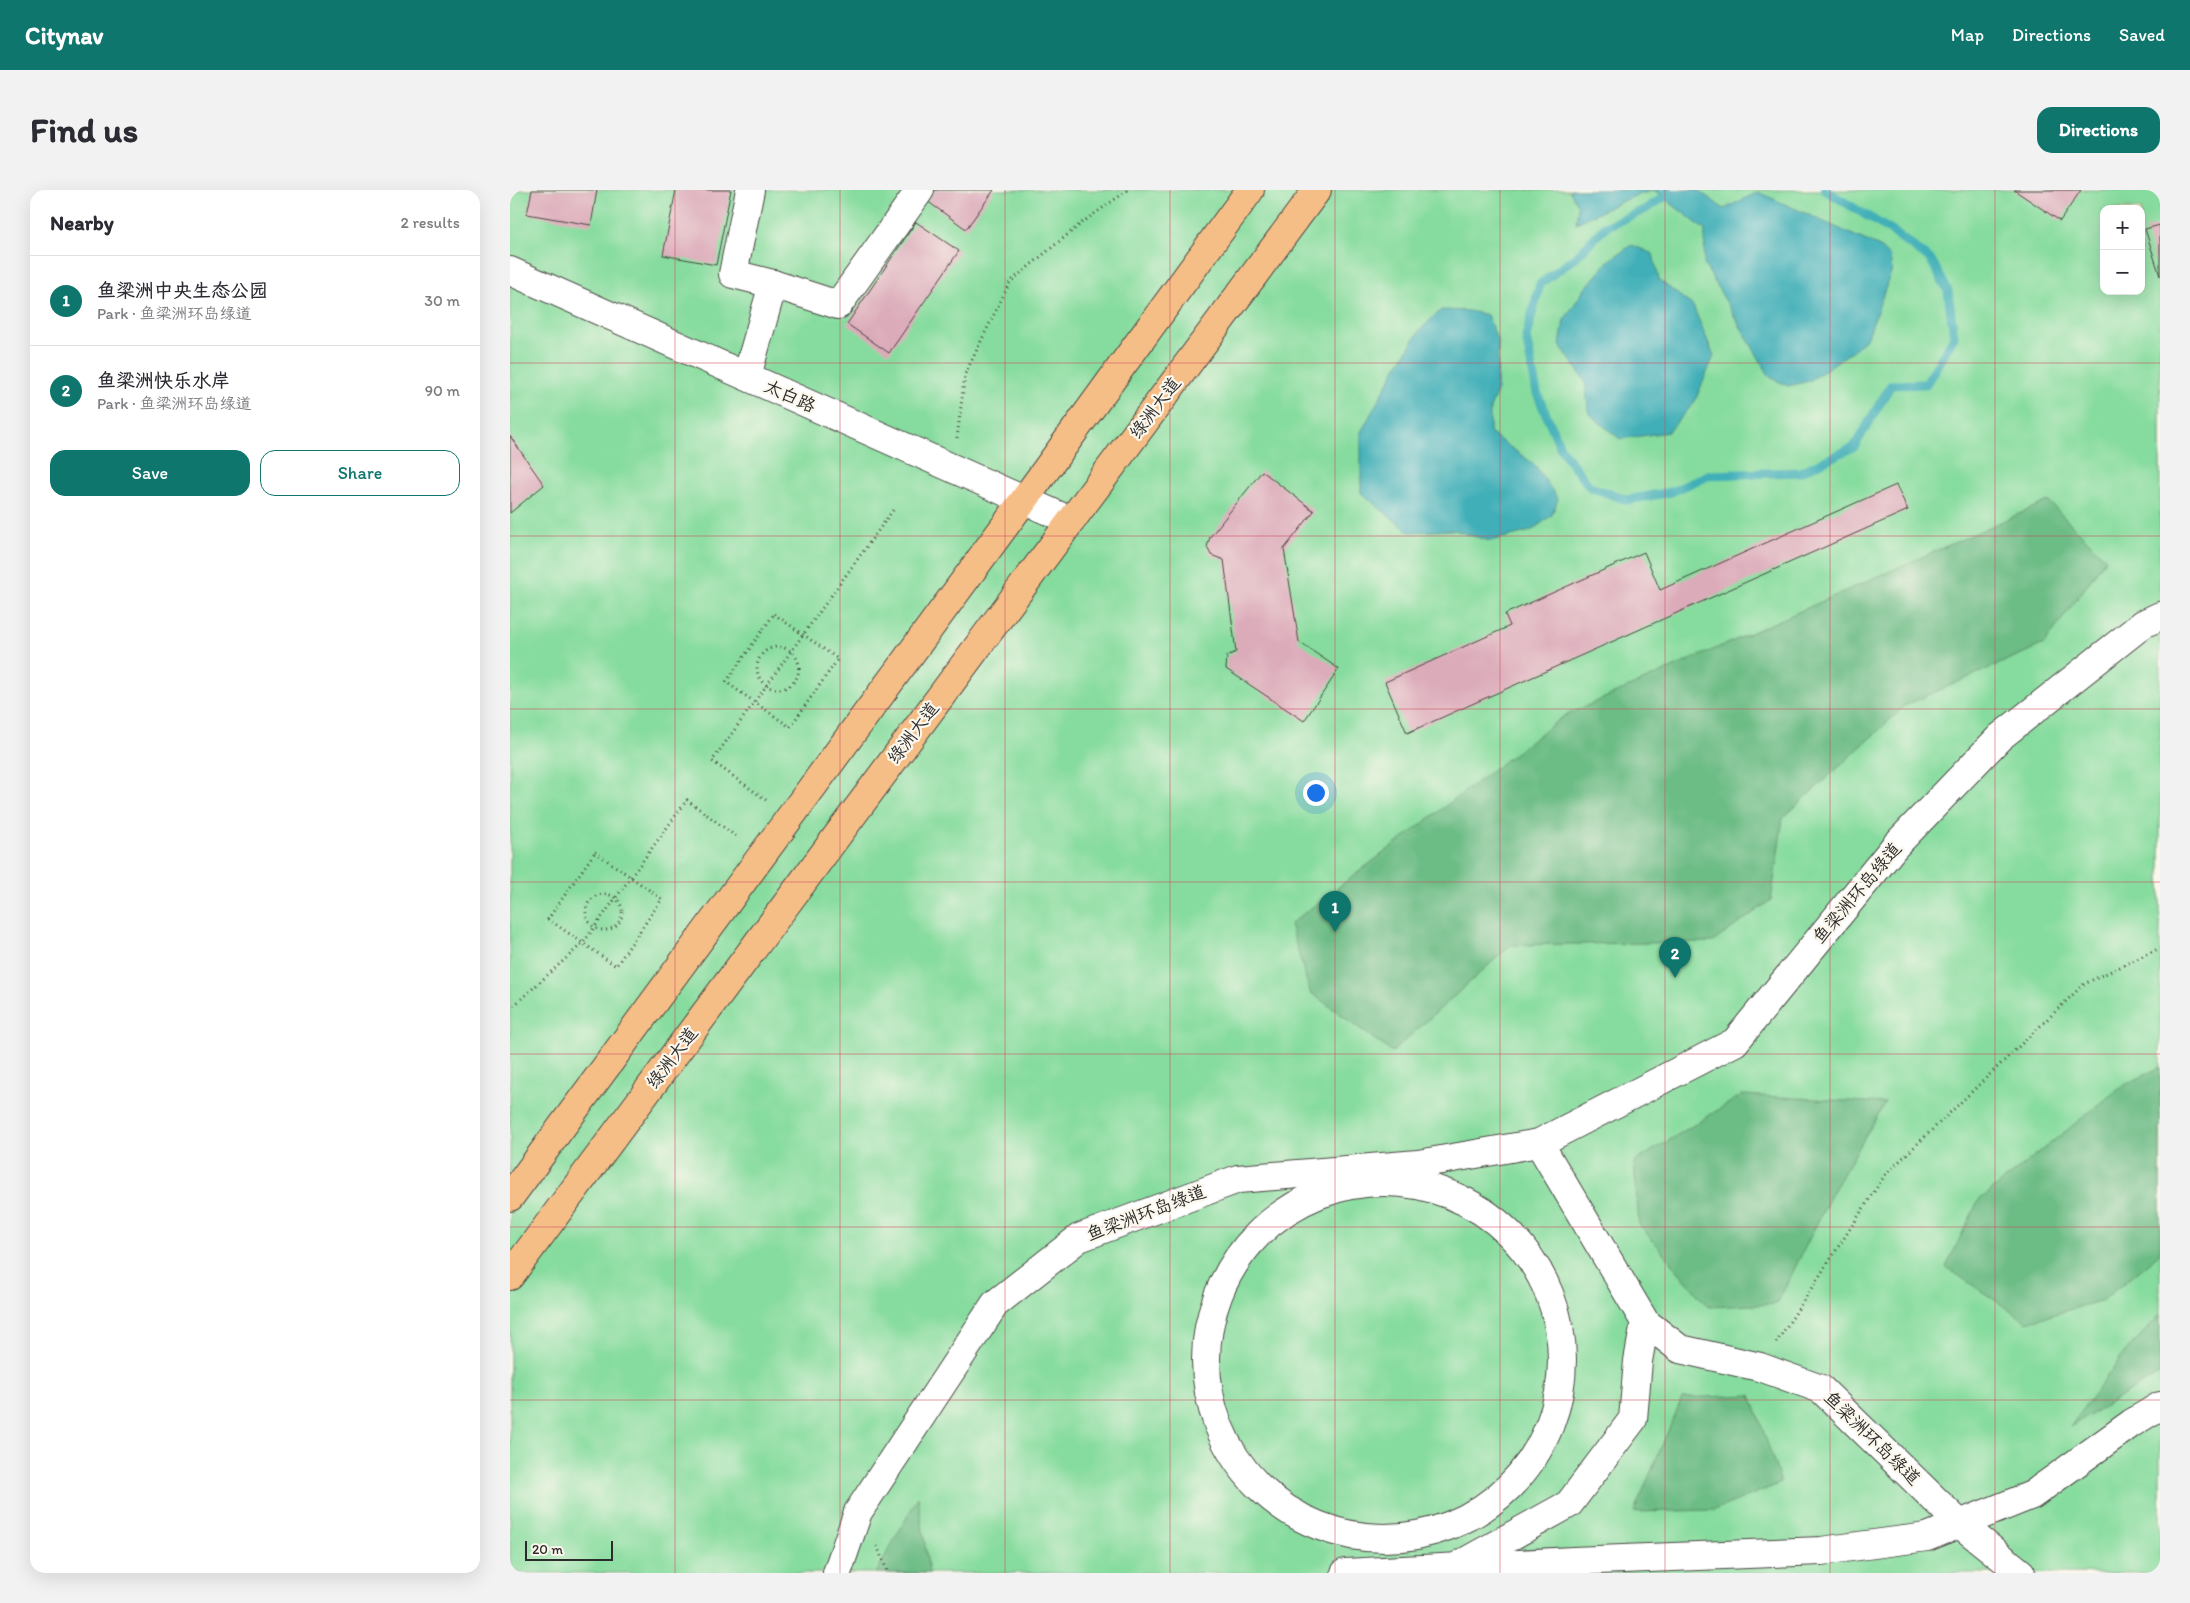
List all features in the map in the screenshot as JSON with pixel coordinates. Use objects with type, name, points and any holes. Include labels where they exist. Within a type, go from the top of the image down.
[{"type":"main road","points":[[510,1196],[1024,500],[1250,190]]},
{"type":"main road","name":"绿洲大道","points":[[510,1276],[1317,190]]},
{"type":"street","points":[[750,190],[732,274],[773,284],[838,305],[920,190]]},
{"type":"street","name":"太白路","points":[[510,271],[1071,521]]},
{"type":"street","points":[[747,376],[773,284]]},
{"type":"street","name":"鱼梁洲环岛绿道","points":[[837,1573],[858,1512],[995,1304],[1080,1238],[1238,1178],[1418,1164],[1538,1143],[1735,1042],[1895,846],[2000,737],[2143,624],[2160,616]]},
{"type":"street","name":"鱼梁洲环岛绿道","points":[[1538,1143],[1645,1322],[1680,1349],[1760,1367],[1821,1389],[1960,1524],[2021,1573]]},
{"type":"street","points":[[1375,1180],[1432,1186],[1484,1210],[1526,1248],[1553,1299],[1564,1359],[1553,1418],[1524,1472],[1478,1512],[1421,1535],[1361,1538],[1303,1520],[1254,1484],[1220,1434],[1205,1375],[1209,1318],[1232,1265],[1269,1222],[1319,1193],[1328,1190],[1375,1180]]},
{"type":"street","points":[[1455,1567],[1569,1504],[1633,1419],[1638,1361],[1645,1322]]},
{"type":"street","points":[[1361,1538],[1354,1572],[1820,1551],[1927,1536],[2032,1495],[2132,1423],[2160,1406]]},
{"type":"path","points":[[953,469],[965,374],[1010,282],[1082,222],[1128,190]]},
{"type":"path","points":[[789,817],[712,761],[893,510]]},
{"type":"path","points":[[774,614],[838,659],[790,727],[754,702],[726,682],[774,614]]},
{"type":"path","points":[[779,647],[791,652],[799,663],[797,678],[793,683],[780,689],[766,686],[758,675],[758,662],[762,656],[766,651],[779,647]]},
{"type":"path","points":[[510,1009],[583,943],[686,800],[761,854]]},
{"type":"path","points":[[595,852],[662,899],[616,966],[583,943],[548,919],[595,852]]},
{"type":"path","points":[[605,893],[616,897],[622,908],[621,920],[612,928],[606,930],[595,927],[587,918],[587,906],[590,901],[594,896],[605,893]]},
{"type":"path","points":[[1760,1367],[1885,1175],[2084,984],[2160,948]]},
{"type":"green space","points":[[510,190],[2160,190],[2160,1573],[510,1573]]},
{"type":"green space","points":[[2048,501],[2106,559],[2044,644],[1906,705],[1783,818],[1771,900],[1713,942],[1511,945],[1392,1052],[1310,992],[1290,924],[1564,716]]},
{"type":"green space","points":[[2160,1067],[2160,1253],[2103,1300],[2027,1322],[1946,1267],[1978,1201],[2121,1087]]},
{"type":"green space","points":[[1742,1095],[1885,1103],[1832,1193],[1777,1304],[1708,1307],[1639,1224],[1634,1162]]},
{"type":"green space","points":[[2160,1315],[2160,1373],[2070,1427],[2124,1353]]},
{"type":"green space","points":[[1751,1395],[1781,1483],[1714,1510],[1634,1512],[1682,1398]]},
{"type":"green space","points":[[918,1497],[929,1573],[876,1573]]},
{"type":"water","points":[[1569,190],[1654,190],[1627,199],[1576,223],[1578,206]]},
{"type":"water","points":[[1654,190],[1698,190],[1724,209],[1758,192],[1880,247],[1890,257],[1892,270],[1868,336],[1858,347],[1809,381],[1788,386],[1770,377],[1704,264],[1705,230]]},
{"type":"water","points":[[1632,245],[1653,254],[1659,280],[1693,306],[1714,356],[1694,403],[1668,432],[1620,439],[1589,414],[1585,381],[1560,345],[1564,320],[1584,290],[1609,260]]},
{"type":"water","points":[[1441,310],[1469,311],[1487,315],[1498,342],[1497,392],[1490,408],[1490,433],[1534,464],[1558,499],[1552,515],[1531,531],[1490,541],[1454,530],[1409,532],[1361,493],[1361,432],[1396,368],[1420,330]]},
{"type":"building","points":[[532,190],[597,190],[591,225],[527,214]]},
{"type":"building","points":[[676,190],[731,190],[716,265],[663,255]]},
{"type":"building","points":[[935,190],[994,190],[966,229],[927,201]]},
{"type":"building","points":[[2014,190],[2081,190],[2060,221]]},
{"type":"building","points":[[916,222],[959,251],[889,353],[847,324]]},
{"type":"building","points":[[2160,225],[2160,276],[2145,229]]},
{"type":"building","points":[[510,436],[544,485],[510,513]]},
{"type":"building","points":[[1262,471],[1314,511],[1284,549],[1299,642],[1339,669],[1304,721],[1226,669],[1227,656],[1236,652],[1224,560],[1211,555],[1207,547],[1210,537]]},
{"type":"building","points":[[1896,485],[1908,510],[1407,733],[1385,682],[1510,626],[1505,614],[1644,552],[1660,590]]},
{"type":"waterway","points":[[1668,190],[1663,198],[1646,209],[1605,227],[1577,256],[1540,284],[1526,337],[1537,393],[1561,449],[1590,487],[1627,500],[1671,492],[1709,475],[1800,472],[1854,447],[1891,385],[1926,384],[1954,337],[1948,291],[1931,260],[1890,230],[1825,190]]},
{"type":"place","name":"鱼梁洲中央生态公园","points":[[1335,932]]},
{"type":"place","name":"鱼梁洲快乐水岸","points":[[1675,978]]}]
